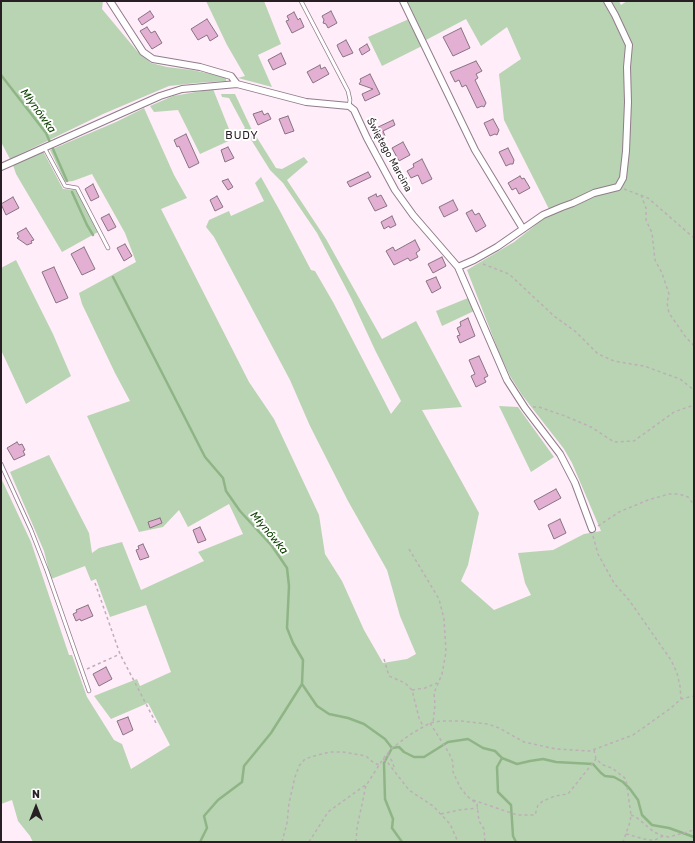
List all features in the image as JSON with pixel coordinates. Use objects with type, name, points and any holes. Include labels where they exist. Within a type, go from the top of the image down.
[{"type":"street","points":[[110,1],[143,52],[153,59],[231,76],[237,84]]},
{"type":"street","points":[[403,1],[475,150],[522,229]]},
{"type":"street","points":[[458,267],[497,247],[543,216],[594,193],[618,187],[623,178],[626,151],[628,102],[627,67],[629,45],[616,15],[607,1]]},
{"type":"street","points":[[1,167],[169,92],[182,89],[237,84],[306,102],[349,106]]},
{"type":"street","name":"Świętego Marcina","points":[[349,106],[354,110],[366,138],[395,190],[413,215],[458,267],[504,374],[515,394],[560,454],[575,483],[592,529]]},
{"type":"lane","points":[[301,1],[348,91],[350,100],[349,106]]},
{"type":"lane","points":[[45,147],[65,186],[77,188],[108,248]]},
{"type":"lane","points":[[1,464],[31,530],[47,570],[89,691]]},
{"type":"path","points":[[618,187],[648,198],[694,238]]},
{"type":"path","points":[[641,195],[646,208],[646,220],[652,234],[655,260],[662,273],[669,294],[667,303],[669,313],[694,346]]},
{"type":"path","points":[[474,260],[509,274],[554,316],[576,332],[598,354],[614,361],[644,366],[680,379],[694,390]]},
{"type":"path","points":[[525,408],[539,407],[565,416],[591,428],[614,442],[634,441],[674,412],[694,405]]},
{"type":"path","points":[[603,523],[619,512],[648,500],[668,494],[679,494],[688,497],[694,505]]},
{"type":"path","points":[[592,529],[598,554],[614,583],[629,600],[674,666],[680,686],[681,698]]},
{"type":"path","points":[[409,549],[439,598],[444,619],[446,652],[442,674],[434,693],[435,706],[432,723],[453,762],[453,772],[460,787],[477,804],[479,821],[484,829],[485,842]]},
{"type":"path","points":[[95,583],[120,654],[157,725]]},
{"type":"path","points":[[82,671],[120,654]]},
{"type":"path","points":[[384,659],[390,676],[405,683],[412,690],[419,718],[423,726]]},
{"type":"path","points":[[412,690],[425,688],[437,683]]},
{"type":"path","points":[[356,842],[357,828],[367,784],[387,754],[402,739],[423,726],[441,721],[461,721],[488,724],[499,728],[524,742],[556,749],[590,751],[633,735],[671,708],[681,698],[694,696]]},
{"type":"path","points":[[594,750],[596,759],[603,765],[612,768],[626,779],[631,815],[623,842]]},
{"type":"path","points":[[282,842],[295,777],[299,766],[305,759],[330,752],[343,752],[367,757],[379,765]]},
{"type":"path","points":[[387,754],[392,761],[395,771]]},
{"type":"path","points":[[383,759],[395,771],[409,790],[433,806],[441,814],[450,824],[458,842]]},
{"type":"path","points":[[473,800],[516,815],[535,815],[538,805],[543,801],[555,796],[568,794],[596,759]]},
{"type":"path","points":[[309,842],[328,812],[367,784]]},
{"type":"path","points":[[441,814],[478,808]]},
{"type":"path","points":[[631,815],[636,817],[654,832],[663,836],[669,837],[694,830]]},
{"type":"path","points":[[626,834],[648,840],[655,840],[663,836]]},
{"type":"green space","points":[[1,1],[103,1],[102,9],[137,51],[151,63],[226,77],[226,81],[169,86],[103,114],[10,159],[1,142]]},
{"type":"green space","points":[[206,1],[264,1],[281,44],[258,55],[272,87],[238,78],[245,76],[227,45]]},
{"type":"green space","points":[[407,1],[619,1],[621,5],[627,1],[694,1],[694,842],[33,842],[18,821],[12,800],[1,804],[1,478],[31,542],[69,655],[72,655],[87,697],[114,740],[122,744],[131,769],[170,745],[148,703],[111,719],[94,696],[137,679],[140,686],[171,672],[146,605],[110,617],[96,579],[91,581],[85,566],[51,579],[44,551],[10,472],[49,455],[89,533],[92,553],[99,548],[122,542],[141,590],[204,561],[198,552],[243,534],[229,504],[188,527],[179,510],[163,527],[139,532],[87,416],[130,401],[82,304],[79,293],[136,262],[125,233],[92,174],[73,181],[65,182],[50,150],[116,122],[144,108],[174,175],[187,198],[161,209],[249,382],[274,419],[319,515],[325,554],[342,581],[364,630],[383,663],[407,659],[416,654],[400,616],[387,570],[348,501],[310,426],[290,380],[214,237],[206,227],[209,220],[229,211],[231,216],[264,201],[255,183],[261,177],[311,270],[315,271],[333,302],[391,414],[401,401],[351,298],[317,233],[283,183],[270,170],[250,138],[242,141],[238,133],[245,128],[229,98],[222,97],[221,94],[235,94],[251,128],[276,168],[282,169],[304,157],[308,162],[287,180],[326,239],[382,339],[416,321],[462,407],[422,410],[479,513],[468,565],[461,581],[494,610],[531,595],[525,583],[518,553],[553,550],[584,534],[601,531],[572,463],[564,449],[522,395],[510,376],[500,355],[467,270],[514,242],[551,213],[504,120],[499,74],[521,59],[507,27],[481,46],[466,19],[426,40]]},
{"type":"green space","points":[[409,19],[422,46],[382,66],[368,37]]},
{"type":"green space","points":[[213,89],[233,139],[200,154],[178,110],[154,112],[150,106],[173,96]]},
{"type":"green space","points":[[43,151],[63,189],[77,190],[98,232],[62,252],[16,174],[13,165]]},
{"type":"green space","points":[[16,260],[53,334],[71,376],[26,404],[1,350],[1,268]]},
{"type":"green space","points":[[468,298],[474,311],[442,326],[436,311]]},
{"type":"green space","points":[[499,406],[518,407],[554,457],[531,472]]},
{"type":"building","points":[[150,11],[154,17],[142,25],[138,19]]},
{"type":"building","points":[[331,11],[337,23],[328,28],[326,24],[323,23],[324,20],[322,16]]},
{"type":"building","points":[[294,12],[298,20],[300,18],[304,27],[292,33],[286,21],[289,20],[287,16]]},
{"type":"building","points":[[207,19],[218,36],[210,41],[207,35],[198,40],[191,29]]},
{"type":"building","points":[[147,27],[151,33],[155,31],[162,43],[152,49],[140,31]]},
{"type":"building","points":[[461,28],[470,48],[453,56],[443,37]]},
{"type":"building","points":[[346,40],[353,53],[343,57],[337,45]]},
{"type":"building","points":[[367,44],[370,50],[362,55],[359,49]]},
{"type":"building","points":[[281,53],[286,64],[273,70],[268,60]]},
{"type":"building","points":[[476,61],[482,71],[476,74],[478,78],[475,80],[486,103],[484,107],[482,106],[477,108],[466,85],[462,87],[459,80],[455,82],[450,72]]},
{"type":"building","points":[[320,65],[321,69],[325,67],[329,74],[313,83],[307,72]]},
{"type":"building","points":[[370,74],[380,94],[365,101],[362,94],[373,89],[359,84],[361,81],[360,79]]},
{"type":"building","points":[[262,111],[264,115],[268,113],[271,119],[258,125],[253,114]]},
{"type":"building","points":[[288,116],[294,131],[285,134],[279,119]]},
{"type":"building","points":[[493,119],[499,130],[497,135],[495,134],[490,136],[484,123]]},
{"type":"building","points":[[393,120],[395,125],[383,131],[385,136],[378,139],[374,129]]},
{"type":"building","points":[[186,134],[199,163],[189,168],[179,146],[177,147],[174,140]]},
{"type":"building","points":[[403,142],[410,155],[399,161],[392,148]]},
{"type":"building","points":[[228,147],[234,158],[225,162],[221,150]]},
{"type":"building","points":[[508,148],[514,160],[513,164],[506,166],[499,152]]},
{"type":"building","points":[[422,159],[432,179],[422,184],[418,175],[411,178],[407,171],[414,167],[413,164]]},
{"type":"building","points":[[368,172],[371,177],[350,187],[347,182]]},
{"type":"building","points":[[520,176],[522,179],[524,178],[530,188],[519,194],[516,188],[512,190],[508,183]]},
{"type":"building","points":[[228,179],[233,187],[228,190],[222,181]]},
{"type":"building","points":[[93,184],[99,197],[91,201],[85,189]]},
{"type":"building","points":[[376,194],[377,197],[381,195],[387,206],[375,211],[368,198]]},
{"type":"building","points":[[217,196],[223,207],[215,211],[210,200]]},
{"type":"building","points":[[13,197],[19,208],[6,215],[1,204]]},
{"type":"building","points":[[453,200],[458,210],[444,217],[439,207]]},
{"type":"building","points":[[472,210],[475,215],[479,213],[486,226],[476,232],[466,213]]},
{"type":"building","points":[[109,214],[116,227],[108,231],[101,218]]},
{"type":"building","points":[[392,216],[396,225],[390,228],[389,226],[384,229],[381,222]]},
{"type":"building","points":[[26,228],[34,240],[31,241],[32,243],[27,245],[17,238],[19,237],[17,233]]},
{"type":"building","points":[[415,240],[420,250],[416,253],[418,257],[410,261],[408,258],[394,265],[386,251],[393,247],[395,251]]},
{"type":"building","points":[[125,244],[132,256],[124,261],[117,248]]},
{"type":"building","points":[[84,247],[95,269],[82,275],[71,254]]},
{"type":"building","points":[[442,257],[446,266],[433,273],[428,264]]},
{"type":"building","points":[[54,267],[68,298],[56,303],[42,272]]},
{"type":"building","points":[[436,277],[441,288],[432,293],[426,281]]},
{"type":"building","points":[[468,318],[475,336],[460,343],[457,336],[460,335],[457,328],[461,326],[460,322]]},
{"type":"building","points":[[479,356],[488,376],[484,378],[486,382],[476,387],[471,376],[475,374],[469,360]]},
{"type":"building","points":[[17,442],[19,445],[22,444],[25,450],[23,451],[25,455],[14,460],[7,448]]},
{"type":"building","points":[[556,489],[561,498],[539,510],[534,501]]},
{"type":"building","points":[[160,518],[162,523],[150,528],[148,522]]},
{"type":"building","points":[[560,519],[566,533],[554,539],[548,525]]},
{"type":"building","points":[[200,527],[206,540],[198,543],[193,530]]},
{"type":"building","points":[[143,544],[149,557],[140,560],[136,550],[139,549],[138,546]]},
{"type":"building","points":[[88,605],[93,616],[81,621],[80,619],[76,621],[73,614],[77,612],[76,610]]},
{"type":"building","points":[[106,667],[112,679],[99,686],[93,674]]},
{"type":"building","points":[[128,717],[133,730],[123,735],[117,721]]},
{"type":"waterway","name":"Młynówka","points":[[1,75],[46,133],[67,181]]},
{"type":"waterway","name":"Młynówka","points":[[72,192],[93,235]]},
{"type":"waterway","name":"Młynówka","points":[[113,277],[205,457],[223,478],[226,491],[240,511],[272,546],[287,568],[289,586],[287,628],[293,643],[303,660],[302,684],[317,706],[329,714],[348,718],[364,724],[385,739],[392,748],[384,763],[385,799],[393,819],[392,828],[402,842]]},
{"type":"waterway","points":[[200,842],[207,828],[204,816],[218,800],[242,782],[244,766],[271,733],[302,684]]},
{"type":"waterway","points":[[392,748],[399,747],[404,752],[414,757],[424,757],[448,742],[468,739],[483,748],[495,751],[502,758],[497,767],[498,792],[511,805],[513,836],[516,842]]},
{"type":"waterway","points":[[502,758],[517,764],[543,759],[556,762],[593,764],[605,776],[614,777],[623,782],[630,789],[638,800],[642,815],[652,825],[669,828],[694,837]]},
{"type":"district","name":"BUDY","points":[[242,136]]}]
